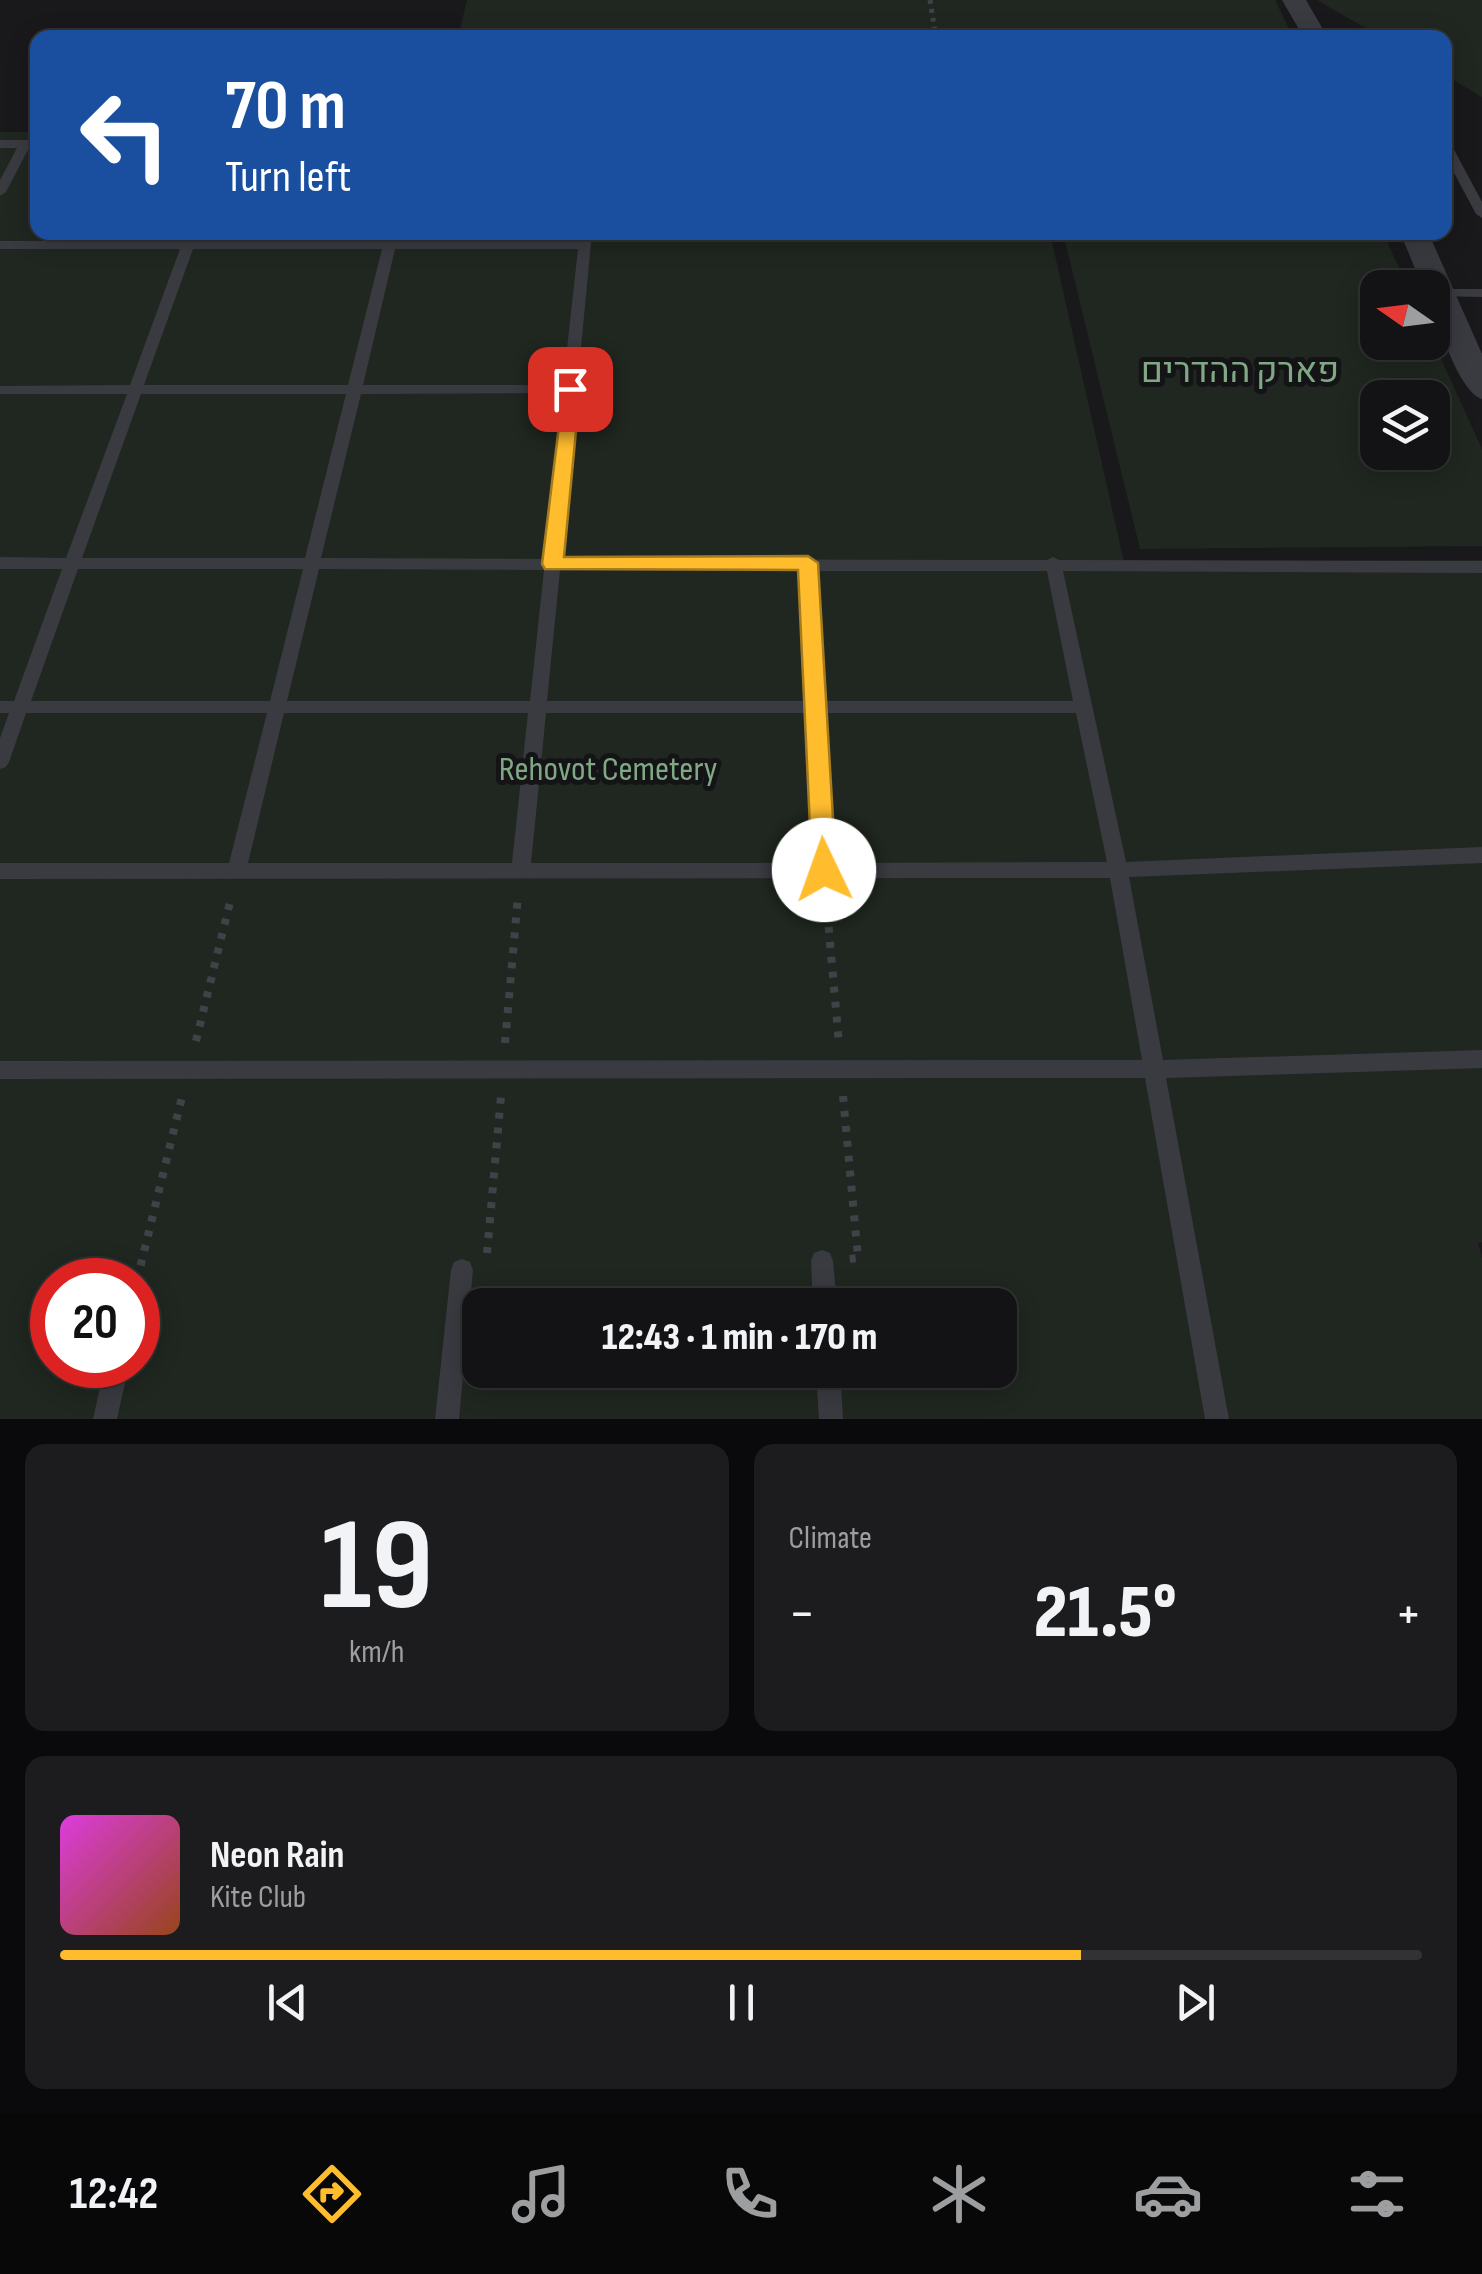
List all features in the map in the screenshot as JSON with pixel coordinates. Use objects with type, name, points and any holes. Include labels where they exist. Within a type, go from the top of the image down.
[{"type":"street","points":[[1294,0],[1311,30]]},
{"type":"street","points":[[1417,240],[1429,270]]},
{"type":"street","points":[[1450,319],[1482,390]]},
{"type":"lane","points":[[0,144],[30,144]]},
{"type":"lane","points":[[0,192],[30,146]]},
{"type":"lane","points":[[1452,157],[1482,214]]},
{"type":"lane","points":[[0,245],[158,240]]},
{"type":"lane","points":[[0,762],[190,240]]},
{"type":"lane","points":[[238,871],[392,240]]},
{"type":"lane","points":[[521,871],[586,240]]},
{"type":"lane","points":[[1450,293],[1482,293]]},
{"type":"lane","points":[[0,390],[570,389]]},
{"type":"lane","points":[[0,563],[1482,567]]},
{"type":"lane","points":[[808,563],[824,870]]},
{"type":"lane","points":[[1053,563],[1118,870],[1217,1419]]},
{"type":"lane","points":[[0,707],[1083,707]]},
{"type":"lane","points":[[0,871],[1118,870],[1482,855]]},
{"type":"lane","points":[[0,1070],[1154,1069],[1482,1059]]},
{"type":"lane","points":[[822,1261],[824,1288]]},
{"type":"lane","points":[[447,1419],[462,1270]]},
{"type":"lane","points":[[105,1419],[112,1388]]},
{"type":"lane","points":[[829,1388],[830,1419]]},
{"type":"path","points":[[930,0],[935,30]]},
{"type":"green space","points":[[467,0],[1275,0],[1290,30],[460,30]]},
{"type":"green space","points":[[1317,0],[1482,0],[1482,97],[1452,79],[1452,30],[1369,30]]},
{"type":"green space","name":"Rehovot Cemetery","points":[[0,132],[30,132],[30,240],[1052,240],[1124,562],[1482,560],[1482,1242],[1478,1243],[1482,1258],[1482,1419],[0,1419]]},
{"type":"green space","name":"פארק ההדרים","points":[[1065,240],[1386,240],[1400,270],[1360,270],[1360,360],[1442,360],[1482,449],[1482,546],[1140,549]]},
{"type":"route","points":[[570,389],[552,564],[808,563],[824,870]]}]
